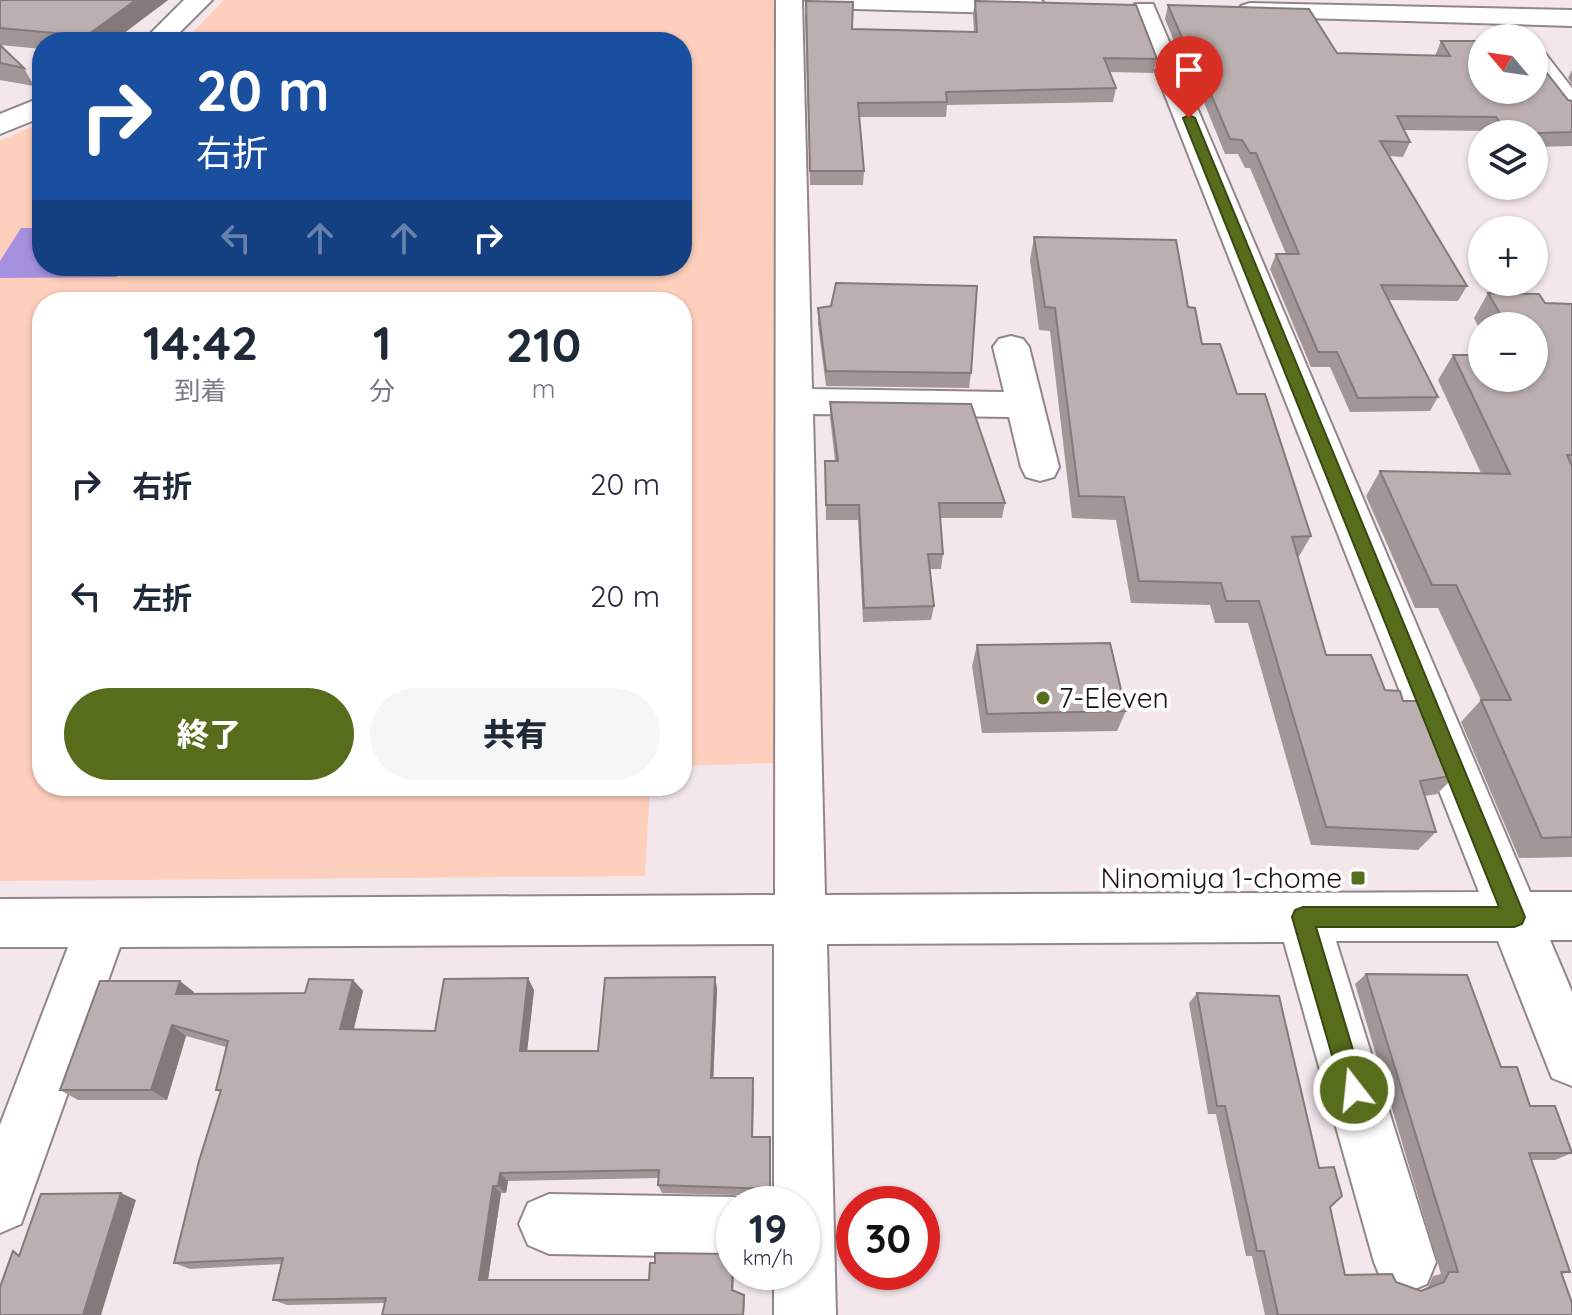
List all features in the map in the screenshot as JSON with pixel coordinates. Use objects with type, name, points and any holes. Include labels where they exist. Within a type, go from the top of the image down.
[{"type":"street","points":[[165,32],[199,0]]},
{"type":"street","points":[[789,0],[803,1186]]},
{"type":"street","points":[[819,0],[1051,6]]},
{"type":"street","points":[[1222,11],[1492,8],[1572,2]]},
{"type":"street","points":[[1492,8],[1572,18]]},
{"type":"street","points":[[1492,8],[1506,24]]},
{"type":"street","points":[[1144,9],[1572,1058]]},
{"type":"street","points":[[1548,76],[1572,106]]},
{"type":"street","points":[[0,125],[32,111]]},
{"type":"street","points":[[1011,347],[1040,467]]},
{"type":"street","points":[[794,401],[1026,405]]},
{"type":"street","points":[[0,923],[1572,916]]},
{"type":"street","points":[[1303,917],[1405,1262]]},
{"type":"street","points":[[0,1203],[103,923]]},
{"type":"street","points":[[549,1224],[716,1227]]},
{"type":"street","points":[[804,1290],[805,1315]]},
{"type":"shaded area","points":[[224,0],[774,0],[774,763],[692,766],[692,292],[32,292],[32,796],[649,796],[645,876],[0,881],[0,141],[32,127],[32,276],[692,276],[692,32],[193,32]]},
{"type":"shaded area","points":[[21,228],[32,228],[32,276],[118,276],[0,278],[0,261]]},
{"type":"building","points":[[0,0],[136,0],[92,32],[0,28]]},
{"type":"building","points":[[806,1],[853,2],[852,29],[977,32],[975,1],[1136,5],[1157,59],[1104,58],[1116,88],[946,92],[947,102],[858,103],[864,171],[810,171]]},
{"type":"building","points":[[1168,5],[1309,9],[1337,53],[1450,56],[1441,41],[1468,41],[1468,104],[1548,104],[1548,74],[1572,101],[1572,132],[1548,133],[1548,120],[1397,116],[1410,142],[1380,141],[1467,286],[1381,285],[1438,397],[1358,398],[1337,352],[1318,352],[1276,254],[1299,254],[1256,153],[1250,153],[1242,140],[1230,139],[1196,59],[1191,59]]},
{"type":"building","points":[[0,45],[24,68],[0,63]]},
{"type":"building","points":[[1034,237],[1176,240],[1188,307],[1195,308],[1202,344],[1220,344],[1237,394],[1265,394],[1311,536],[1292,537],[1326,655],[1371,655],[1385,690],[1400,691],[1403,701],[1425,701],[1456,775],[1420,781],[1436,832],[1326,827],[1259,601],[1226,601],[1221,583],[1139,581],[1124,497],[1079,496],[1055,308],[1045,307]]},
{"type":"building","points":[[836,283],[977,286],[971,373],[826,371],[818,308],[831,306]]},
{"type":"building","points":[[1490,296],[1540,296],[1545,303],[1572,304],[1572,455],[1567,455],[1572,466],[1572,837],[1542,838],[1481,700],[1511,700],[1456,585],[1432,585],[1380,471],[1510,474],[1471,392],[1548,392],[1548,312],[1499,312]]},
{"type":"building","points":[[1453,355],[1468,355],[1468,386]]},
{"type":"building","points":[[830,402],[971,404],[1005,503],[939,503],[943,554],[928,554],[934,606],[864,608],[859,505],[826,505],[825,461],[838,461]]},
{"type":"building","name":"7-Eleven","points":[[1110,643],[1126,711],[987,714],[977,645]]},
{"type":"building","points":[[1366,974],[1467,975],[1501,1067],[1517,1067],[1530,1106],[1555,1106],[1572,1153],[1529,1153],[1570,1272],[1561,1272],[1572,1303],[1572,1315],[1278,1315],[1264,1251],[1257,1251],[1225,1106],[1217,1106],[1197,993],[1279,996],[1319,1168],[1334,1167],[1342,1196],[1330,1207],[1345,1275],[1392,1274],[1396,1282],[1421,1291],[1444,1282],[1449,1272],[1458,1272]]},
{"type":"building","points":[[715,977],[711,1078],[753,1078],[752,1137],[770,1137],[770,1186],[658,1185],[659,1170],[500,1173],[498,1186],[493,1186],[479,1280],[649,1280],[650,1263],[655,1263],[655,1253],[716,1254],[716,1290],[732,1290],[744,1295],[743,1315],[382,1315],[386,1298],[273,1300],[283,1258],[174,1263],[199,1161],[221,1090],[216,1090],[228,1041],[172,1025],[151,1090],[60,1090],[100,981],[180,981],[176,994],[305,993],[309,979],[353,980],[340,1029],[435,1031],[444,979],[528,978],[520,1051],[598,1051],[605,978]]},
{"type":"building","points":[[121,1193],[83,1315],[0,1315],[0,1287],[13,1251],[19,1256],[41,1194]]},
{"type":"place","name":"7-Eleven","points":[[1043,698]]},
{"type":"place","name":"Ninomiya 1-chome","points":[[1358,878]]},
{"type":"route","points":[[1189,118],[1514,917],[1303,917],[1354,1090]]}]
